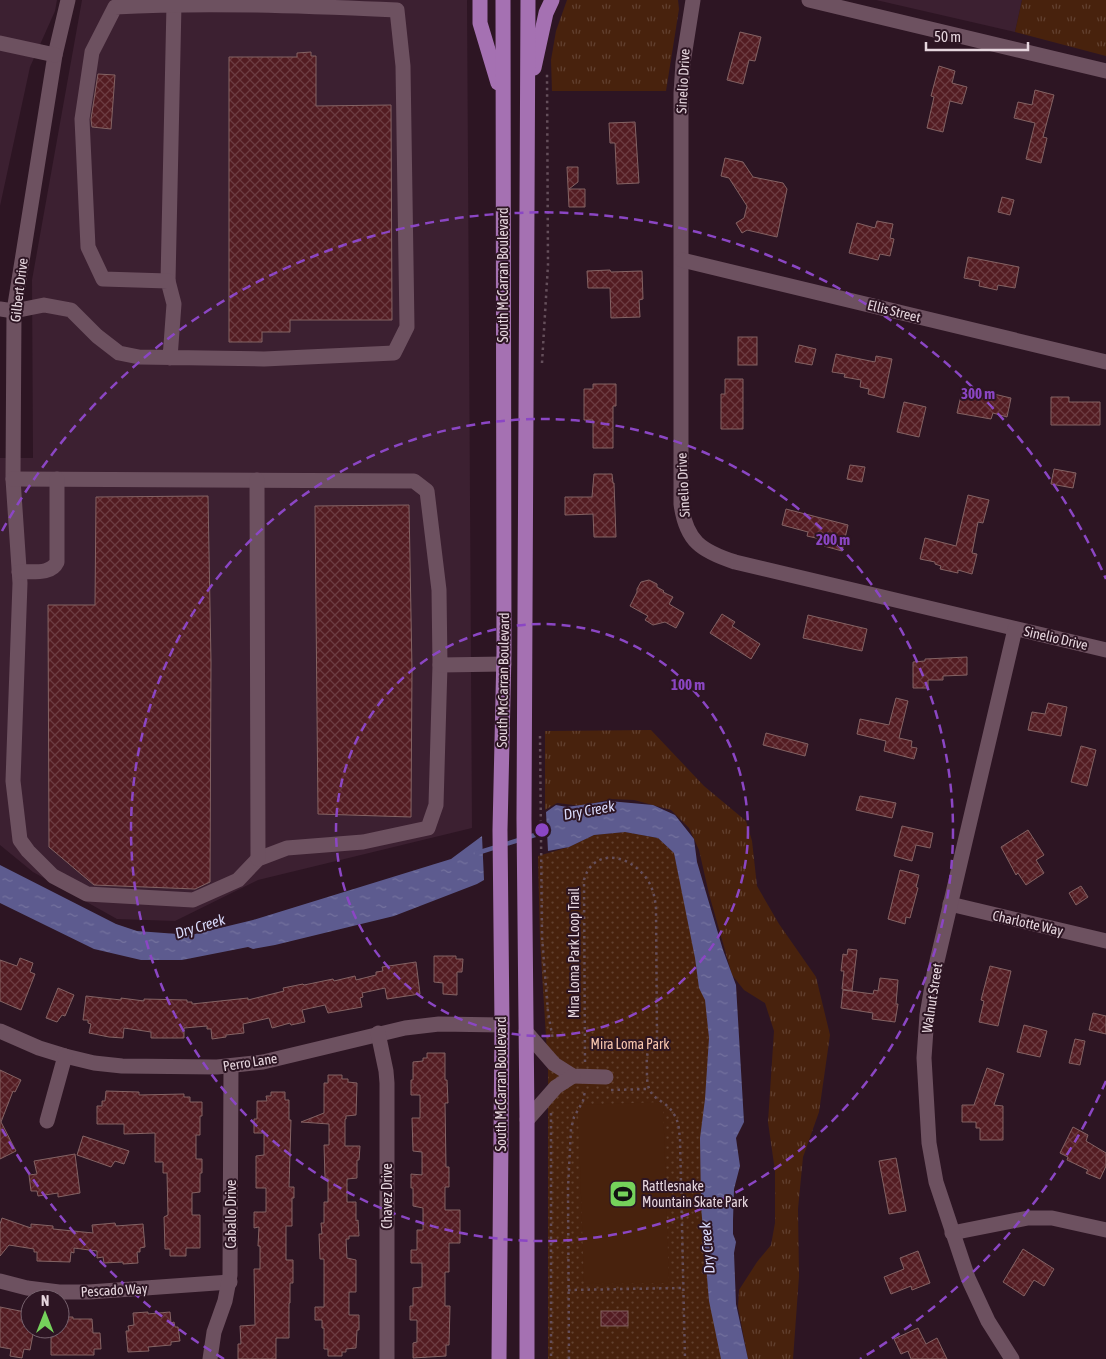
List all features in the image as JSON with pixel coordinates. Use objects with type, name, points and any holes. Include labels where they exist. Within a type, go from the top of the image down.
[{"type":"main road","points":[[480,0],[480,23],[503,100]]},
{"type":"main road","name":"South McCarran Boulevard","points":[[499,1359],[502,1025],[500,830],[504,664],[503,0]]},
{"type":"main road","name":"South McCarran Boulevard","points":[[527,1359],[524,819],[528,0]]},
{"type":"main road","points":[[528,99],[546,13],[552,0]]},
{"type":"street","name":"Gilbert Drive","points":[[68,0],[55,55],[7,310],[13,479],[19,578],[13,781],[20,840],[28,851],[53,876],[87,894],[193,900],[238,880],[258,859]]},
{"type":"street","name":"Sinelio Drive","points":[[693,0],[683,63],[681,93],[681,504],[683,520],[691,538],[716,556],[735,562],[1106,650]]},
{"type":"street","points":[[809,0],[1106,71]]},
{"type":"street","points":[[170,358],[174,304],[168,281],[174,4]]},
{"type":"street","points":[[7,310],[44,305],[70,310],[119,353],[139,357],[264,359],[394,353],[407,327],[404,66],[397,10],[305,6],[174,4],[115,7],[92,52],[82,119],[88,247],[103,279],[168,281]]},
{"type":"street","points":[[0,42],[55,55]]},
{"type":"street","name":"Ellis Street","points":[[682,260],[1106,362]]},
{"type":"street","points":[[13,479],[58,479],[257,480],[414,481],[427,491],[439,590],[440,665],[436,805],[428,828],[363,842],[287,848],[258,859],[257,480]]},
{"type":"street","points":[[19,578],[49,570],[57,562],[58,479]]},
{"type":"street","name":"Walnut Street","points":[[1012,1359],[988,1321],[968,1278],[936,1182],[929,1143],[924,1058],[927,1015],[934,974],[1015,629]]},
{"type":"street","points":[[440,665],[504,664]]},
{"type":"street","name":"Charlotte Way","points":[[950,904],[1106,942]]},
{"type":"street","name":"Perro Lane","points":[[0,1031],[39,1048],[94,1063],[122,1066],[231,1066],[263,1062],[405,1028],[439,1024],[502,1025]]},
{"type":"street","points":[[526,1032],[554,1064],[576,1070],[604,1084]]},
{"type":"street","name":"Chavez Drive","points":[[378,1033],[387,1084],[387,1359]]},
{"type":"street","points":[[47,1121],[65,1056]]},
{"type":"street","name":"Caballo Drive","points":[[210,1359],[214,1332],[230,1282],[231,1066]]},
{"type":"street","points":[[527,1120],[556,1087],[576,1070]]},
{"type":"street","points":[[952,1233],[1028,1218],[1052,1218],[1106,1230]]},
{"type":"street","name":"Pescado Way","points":[[0,1281],[59,1292],[89,1292],[230,1282]]},
{"type":"path","points":[[542,363],[548,265],[548,70]]},
{"type":"path","points":[[540,734],[542,937],[548,1012],[554,1044]]},
{"type":"path","name":"Mira Loma Park Loop Trail","points":[[576,1070],[585,1066],[584,880],[586,872],[596,861],[614,858],[625,861],[642,873],[655,896],[657,1039],[647,1056],[646,1078],[648,1089]]},
{"type":"path","points":[[604,1084],[648,1089],[675,1115],[680,1139],[684,1359]]},
{"type":"path","points":[[569,1359],[568,1188],[571,1129],[574,1117],[583,1101],[585,1087]]},
{"type":"path","points":[[551,1110],[552,1359]]},
{"type":"path","points":[[568,1290],[682,1288]]},
{"type":"shaded area","points":[[0,0],[57,0],[55,11],[30,67],[0,206]]},
{"type":"shaded area","points":[[82,0],[467,0],[472,828],[258,880],[175,921],[117,919],[33,872],[0,845],[0,458],[33,458],[32,280]]},
{"type":"shaded area","points":[[876,0],[1022,0],[1015,32]]},
{"type":"green space","points":[[567,0],[678,0],[679,9],[666,91],[552,91],[551,60],[556,31]]},
{"type":"green space","points":[[1022,0],[1106,0],[1106,56],[1015,32]]},
{"type":"green space","points":[[651,730],[704,786],[746,821],[752,841],[757,886],[779,924],[816,977],[830,1035],[819,1112],[803,1157],[798,1209],[799,1276],[793,1359],[748,1359],[738,1307],[739,1290],[757,1262],[771,1245],[775,1223],[775,1171],[768,1122],[774,1031],[765,1003],[744,990],[732,975],[709,894],[699,850],[689,828],[671,810],[634,800],[611,799],[582,806],[557,803],[545,810],[545,731]]},
{"type":"green space","name":"Mira Loma Park","points":[[625,832],[658,838],[674,853],[714,1028],[722,1359],[548,1359],[548,1069],[540,940],[538,856],[569,847],[594,835]]},
{"type":"green space","name":"Rattlesnake Mountain Skate Park","points":[[663,1102],[669,1283],[584,1284],[578,1105]]},
{"type":"water","points":[[609,801],[653,805],[675,815],[694,839],[697,862],[723,950],[736,985],[744,1122],[736,1138],[740,1166],[734,1189],[733,1234],[736,1242],[734,1253],[736,1304],[748,1359],[721,1359],[709,1301],[701,1206],[700,1138],[709,1038],[705,1000],[699,988],[695,958],[674,853],[658,838],[625,832],[594,835],[569,847],[548,851],[546,812],[556,805],[567,807]]},
{"type":"water","points":[[482,836],[484,880],[477,884],[394,916],[275,945],[253,949],[248,947],[182,960],[141,960],[94,949],[0,903],[0,865],[116,924],[137,931],[191,935],[253,920],[451,859]]},
{"type":"building","points":[[740,32],[761,37],[755,61],[749,60],[743,84],[727,80]]},
{"type":"building","points":[[311,52],[311,56],[316,56],[316,106],[391,105],[392,320],[290,320],[290,332],[262,332],[262,342],[229,342],[229,57],[297,57],[297,53]]},
{"type":"building","points":[[939,66],[955,71],[952,83],[967,87],[962,104],[950,101],[943,132],[927,128],[934,97],[931,96]]},
{"type":"building","points":[[98,74],[115,75],[111,129],[92,127],[91,119]]},
{"type":"building","points":[[1035,90],[1054,95],[1043,137],[1047,138],[1041,163],[1026,159],[1035,123],[1014,118],[1018,102],[1032,105]]},
{"type":"building","points":[[635,122],[639,183],[617,184],[615,143],[610,143],[609,123]]},
{"type":"building","points":[[725,158],[743,162],[753,177],[783,183],[787,189],[777,237],[747,230],[742,233],[736,223],[744,218],[747,206],[729,178],[721,176]]},
{"type":"building","points":[[567,167],[578,167],[578,182],[569,189],[585,189],[585,207],[569,207]]},
{"type":"building","points":[[1002,197],[1014,200],[1010,215],[998,212]]},
{"type":"building","points":[[877,221],[893,224],[890,238],[894,239],[890,256],[880,254],[878,260],[849,253],[857,223],[875,228]]},
{"type":"building","points":[[968,257],[1019,267],[1015,288],[998,285],[997,290],[979,286],[980,281],[964,278]]},
{"type":"building","points":[[610,270],[611,272],[642,271],[643,299],[639,300],[640,317],[611,318],[610,288],[588,288],[587,271]]},
{"type":"building","points":[[738,337],[757,337],[757,365],[738,365]]},
{"type":"building","points":[[799,345],[816,349],[812,365],[795,362]]},
{"type":"building","points":[[836,354],[875,362],[876,356],[892,359],[884,398],[868,394],[869,389],[860,387],[861,380],[844,377],[845,374],[832,372]]},
{"type":"building","points":[[725,379],[743,379],[743,429],[721,429],[721,394],[725,394]]},
{"type":"building","points":[[593,384],[616,384],[616,406],[613,406],[613,448],[593,448],[593,420],[584,420],[584,389],[593,389]]},
{"type":"building","points":[[963,387],[1011,398],[1007,417],[993,413],[991,419],[957,413]]},
{"type":"building","points":[[1051,397],[1069,397],[1069,402],[1100,402],[1100,425],[1051,425]]},
{"type":"building","points":[[904,402],[926,407],[919,437],[897,432]]},
{"type":"building","points":[[850,465],[865,467],[862,482],[847,479]]},
{"type":"building","points":[[1054,469],[1076,473],[1073,488],[1051,484]]},
{"type":"building","points":[[594,474],[612,474],[616,537],[594,537],[593,514],[565,515],[565,497],[592,497]]},
{"type":"building","points":[[968,495],[989,500],[983,523],[978,522],[972,553],[977,554],[972,574],[958,570],[958,573],[940,569],[941,566],[935,564],[935,562],[920,559],[925,538],[956,546]]},
{"type":"building","points":[[208,496],[211,662],[210,882],[195,889],[94,885],[49,847],[48,605],[95,605],[96,497]]},
{"type":"building","points":[[409,505],[412,670],[411,817],[318,814],[315,506]]},
{"type":"building","points":[[786,509],[848,525],[842,551],[824,546],[825,540],[807,536],[808,532],[782,525]]},
{"type":"building","points":[[649,580],[657,584],[657,587],[663,592],[673,597],[669,604],[684,613],[676,628],[665,622],[653,625],[645,620],[648,616],[630,606],[641,582]]},
{"type":"building","points":[[722,614],[735,622],[732,626],[760,644],[751,659],[710,633]]},
{"type":"building","points":[[808,615],[867,629],[862,651],[803,638]]},
{"type":"building","points":[[967,657],[967,675],[943,676],[943,680],[928,680],[928,688],[913,688],[913,662],[925,661],[925,659]]},
{"type":"building","points":[[896,698],[908,701],[899,738],[912,741],[911,747],[917,748],[914,759],[884,751],[886,741],[857,734],[860,719],[889,725]]},
{"type":"building","points":[[1048,703],[1067,707],[1061,736],[1028,730],[1032,712],[1045,714]]},
{"type":"building","points":[[766,733],[808,744],[805,756],[763,745]]},
{"type":"building","points":[[1081,746],[1096,750],[1087,786],[1071,782]]},
{"type":"building","points":[[860,796],[896,803],[892,818],[856,810]]},
{"type":"building","points":[[902,826],[933,833],[930,848],[916,845],[912,861],[894,856]]},
{"type":"building","points":[[1028,830],[1044,855],[1036,860],[1044,873],[1026,885],[1018,873],[1016,875],[1001,847]]},
{"type":"building","points":[[900,870],[919,875],[916,887],[918,888],[910,918],[906,917],[905,924],[888,919]]},
{"type":"building","points":[[1081,886],[1088,897],[1076,905],[1069,893]]},
{"type":"building","points":[[848,949],[857,950],[852,991],[842,989],[844,971],[841,971],[843,954],[847,955]]},
{"type":"building","points":[[434,956],[456,956],[456,959],[463,959],[462,972],[457,972],[457,995],[443,994],[443,983],[434,982]]},
{"type":"building","points":[[20,958],[33,963],[30,972],[35,974],[21,1010],[0,1001],[0,960],[17,966]]},
{"type":"building","points":[[416,962],[420,994],[387,999],[385,988],[362,993],[363,997],[360,998],[362,1007],[328,1013],[325,1005],[302,1010],[305,1022],[291,1025],[290,1023],[272,1028],[269,1018],[243,1024],[244,1033],[226,1035],[226,1037],[212,1039],[211,1029],[207,1029],[207,1026],[184,1028],[184,1038],[151,1038],[151,1032],[124,1028],[123,1038],[109,1037],[89,1033],[91,1024],[88,1023],[88,1020],[83,1020],[86,996],[144,1001],[144,999],[187,1000],[187,1002],[192,1002],[192,1004],[248,998],[248,1000],[284,991],[283,988],[303,984],[333,979],[334,981],[355,976],[356,980],[376,975],[376,972],[383,971],[382,967]]},
{"type":"building","points":[[990,966],[1011,971],[998,1026],[979,1022],[984,1001],[981,1000]]},
{"type":"building","points":[[880,978],[898,980],[896,1004],[898,1004],[895,1022],[872,1019],[873,1013],[841,1008],[843,990],[873,994],[874,990],[878,991]]},
{"type":"building","points":[[58,988],[74,995],[65,1016],[62,1015],[57,1022],[46,1018]]},
{"type":"building","points":[[1093,1013],[1106,1016],[1106,1034],[1089,1030]]},
{"type":"building","points":[[1024,1025],[1047,1031],[1040,1057],[1017,1052]]},
{"type":"building","points":[[1075,1039],[1085,1041],[1080,1065],[1069,1063]]},
{"type":"building","points":[[427,1053],[445,1053],[445,1080],[447,1080],[448,1103],[445,1103],[446,1167],[449,1167],[449,1187],[445,1187],[445,1210],[460,1210],[460,1243],[449,1243],[449,1272],[445,1272],[445,1306],[450,1306],[449,1345],[446,1345],[446,1356],[413,1358],[413,1343],[417,1342],[417,1320],[410,1320],[410,1306],[413,1306],[413,1288],[422,1287],[422,1263],[411,1263],[411,1250],[417,1250],[417,1230],[423,1230],[423,1208],[413,1206],[413,1188],[411,1188],[411,1174],[422,1175],[422,1152],[413,1151],[412,1118],[420,1118],[420,1095],[411,1095],[411,1080],[413,1080],[413,1062],[423,1061],[423,1058],[427,1058]]},
{"type":"building","points":[[987,1068],[1004,1074],[994,1105],[1003,1106],[1003,1140],[980,1140],[980,1128],[976,1128],[976,1122],[962,1122],[962,1105],[974,1105]]},
{"type":"building","points":[[0,1070],[21,1080],[15,1092],[13,1091],[1,1122],[16,1151],[0,1159]]},
{"type":"building","points":[[328,1075],[342,1075],[342,1079],[348,1079],[348,1082],[357,1083],[356,1115],[346,1116],[345,1119],[345,1146],[360,1146],[359,1160],[357,1160],[357,1178],[347,1179],[347,1202],[356,1202],[356,1221],[358,1220],[359,1236],[349,1236],[349,1239],[346,1239],[347,1258],[356,1260],[356,1292],[349,1292],[349,1315],[359,1315],[359,1330],[357,1330],[356,1348],[346,1349],[346,1352],[342,1352],[342,1356],[328,1356],[328,1349],[324,1349],[322,1320],[315,1320],[315,1307],[324,1307],[324,1259],[320,1259],[319,1234],[322,1234],[321,1223],[324,1223],[324,1202],[328,1202],[328,1179],[325,1179],[324,1145],[329,1145],[329,1124],[301,1122],[324,1113],[324,1083],[328,1083]]},
{"type":"building","points":[[106,1091],[139,1092],[139,1095],[184,1094],[184,1097],[190,1097],[190,1102],[202,1102],[200,1135],[196,1135],[196,1159],[202,1159],[200,1192],[192,1193],[192,1215],[200,1215],[200,1248],[186,1248],[186,1256],[170,1256],[170,1249],[165,1249],[164,1217],[168,1215],[167,1173],[163,1173],[163,1162],[155,1162],[155,1133],[124,1134],[124,1124],[97,1124],[97,1106],[102,1106],[102,1101],[105,1101]]},
{"type":"building","points":[[271,1092],[285,1092],[285,1100],[289,1100],[289,1120],[291,1120],[289,1187],[294,1187],[294,1198],[292,1198],[292,1226],[286,1226],[286,1260],[293,1260],[293,1283],[290,1283],[289,1338],[276,1338],[276,1359],[238,1359],[238,1344],[241,1344],[240,1326],[255,1325],[254,1269],[260,1269],[260,1246],[258,1246],[259,1227],[254,1228],[254,1212],[266,1212],[266,1188],[256,1188],[256,1156],[264,1155],[264,1133],[254,1133],[254,1119],[257,1119],[257,1101],[267,1101],[266,1096],[271,1096]]},
{"type":"building","points":[[1073,1127],[1088,1135],[1086,1141],[1106,1153],[1106,1166],[1100,1179],[1086,1173],[1088,1170],[1067,1160],[1068,1157],[1060,1153]]},
{"type":"building","points":[[83,1136],[129,1151],[124,1164],[115,1161],[111,1167],[77,1155]]},
{"type":"building","points":[[75,1154],[80,1193],[58,1197],[58,1193],[38,1196],[37,1191],[31,1191],[29,1175],[37,1174],[34,1161]]},
{"type":"building","points":[[896,1158],[906,1211],[889,1214],[879,1161]]},
{"type":"building","points":[[2,1218],[31,1228],[31,1224],[53,1226],[53,1229],[93,1233],[92,1225],[115,1223],[116,1226],[143,1224],[145,1247],[140,1248],[140,1252],[137,1252],[138,1263],[123,1264],[123,1262],[104,1263],[103,1257],[97,1258],[97,1251],[74,1248],[74,1253],[71,1252],[70,1262],[37,1261],[37,1252],[34,1252],[34,1249],[9,1245],[0,1256],[0,1224]]},
{"type":"building","points":[[1023,1249],[1054,1269],[1044,1286],[1034,1280],[1024,1296],[1003,1282]]},
{"type":"building","points":[[918,1251],[930,1283],[912,1290],[911,1286],[891,1294],[884,1277],[904,1269],[900,1258]]},
{"type":"building","points":[[0,1307],[20,1311],[20,1339],[32,1339],[30,1350],[24,1349],[22,1358],[10,1356],[11,1349],[0,1347]]},
{"type":"building","points":[[601,1311],[628,1311],[628,1326],[601,1326]]},
{"type":"building","points":[[148,1312],[148,1314],[170,1312],[171,1323],[174,1322],[175,1327],[178,1327],[180,1341],[171,1342],[171,1345],[148,1347],[149,1351],[128,1352],[126,1331],[129,1331],[128,1326],[134,1325],[133,1313]]},
{"type":"building","points":[[70,1317],[73,1317],[73,1319],[92,1319],[93,1333],[100,1333],[101,1349],[94,1349],[94,1355],[51,1355],[51,1339],[70,1339]]},
{"type":"building","points":[[918,1328],[926,1344],[937,1338],[947,1359],[911,1359],[908,1351],[901,1354],[894,1339]]},
{"type":"waterway","name":"Dry Creek","points":[[477,853],[551,830]]},
{"type":"place","name":"Rattlesnake Mountain Skate Park","points":[[623,1194]]}]
